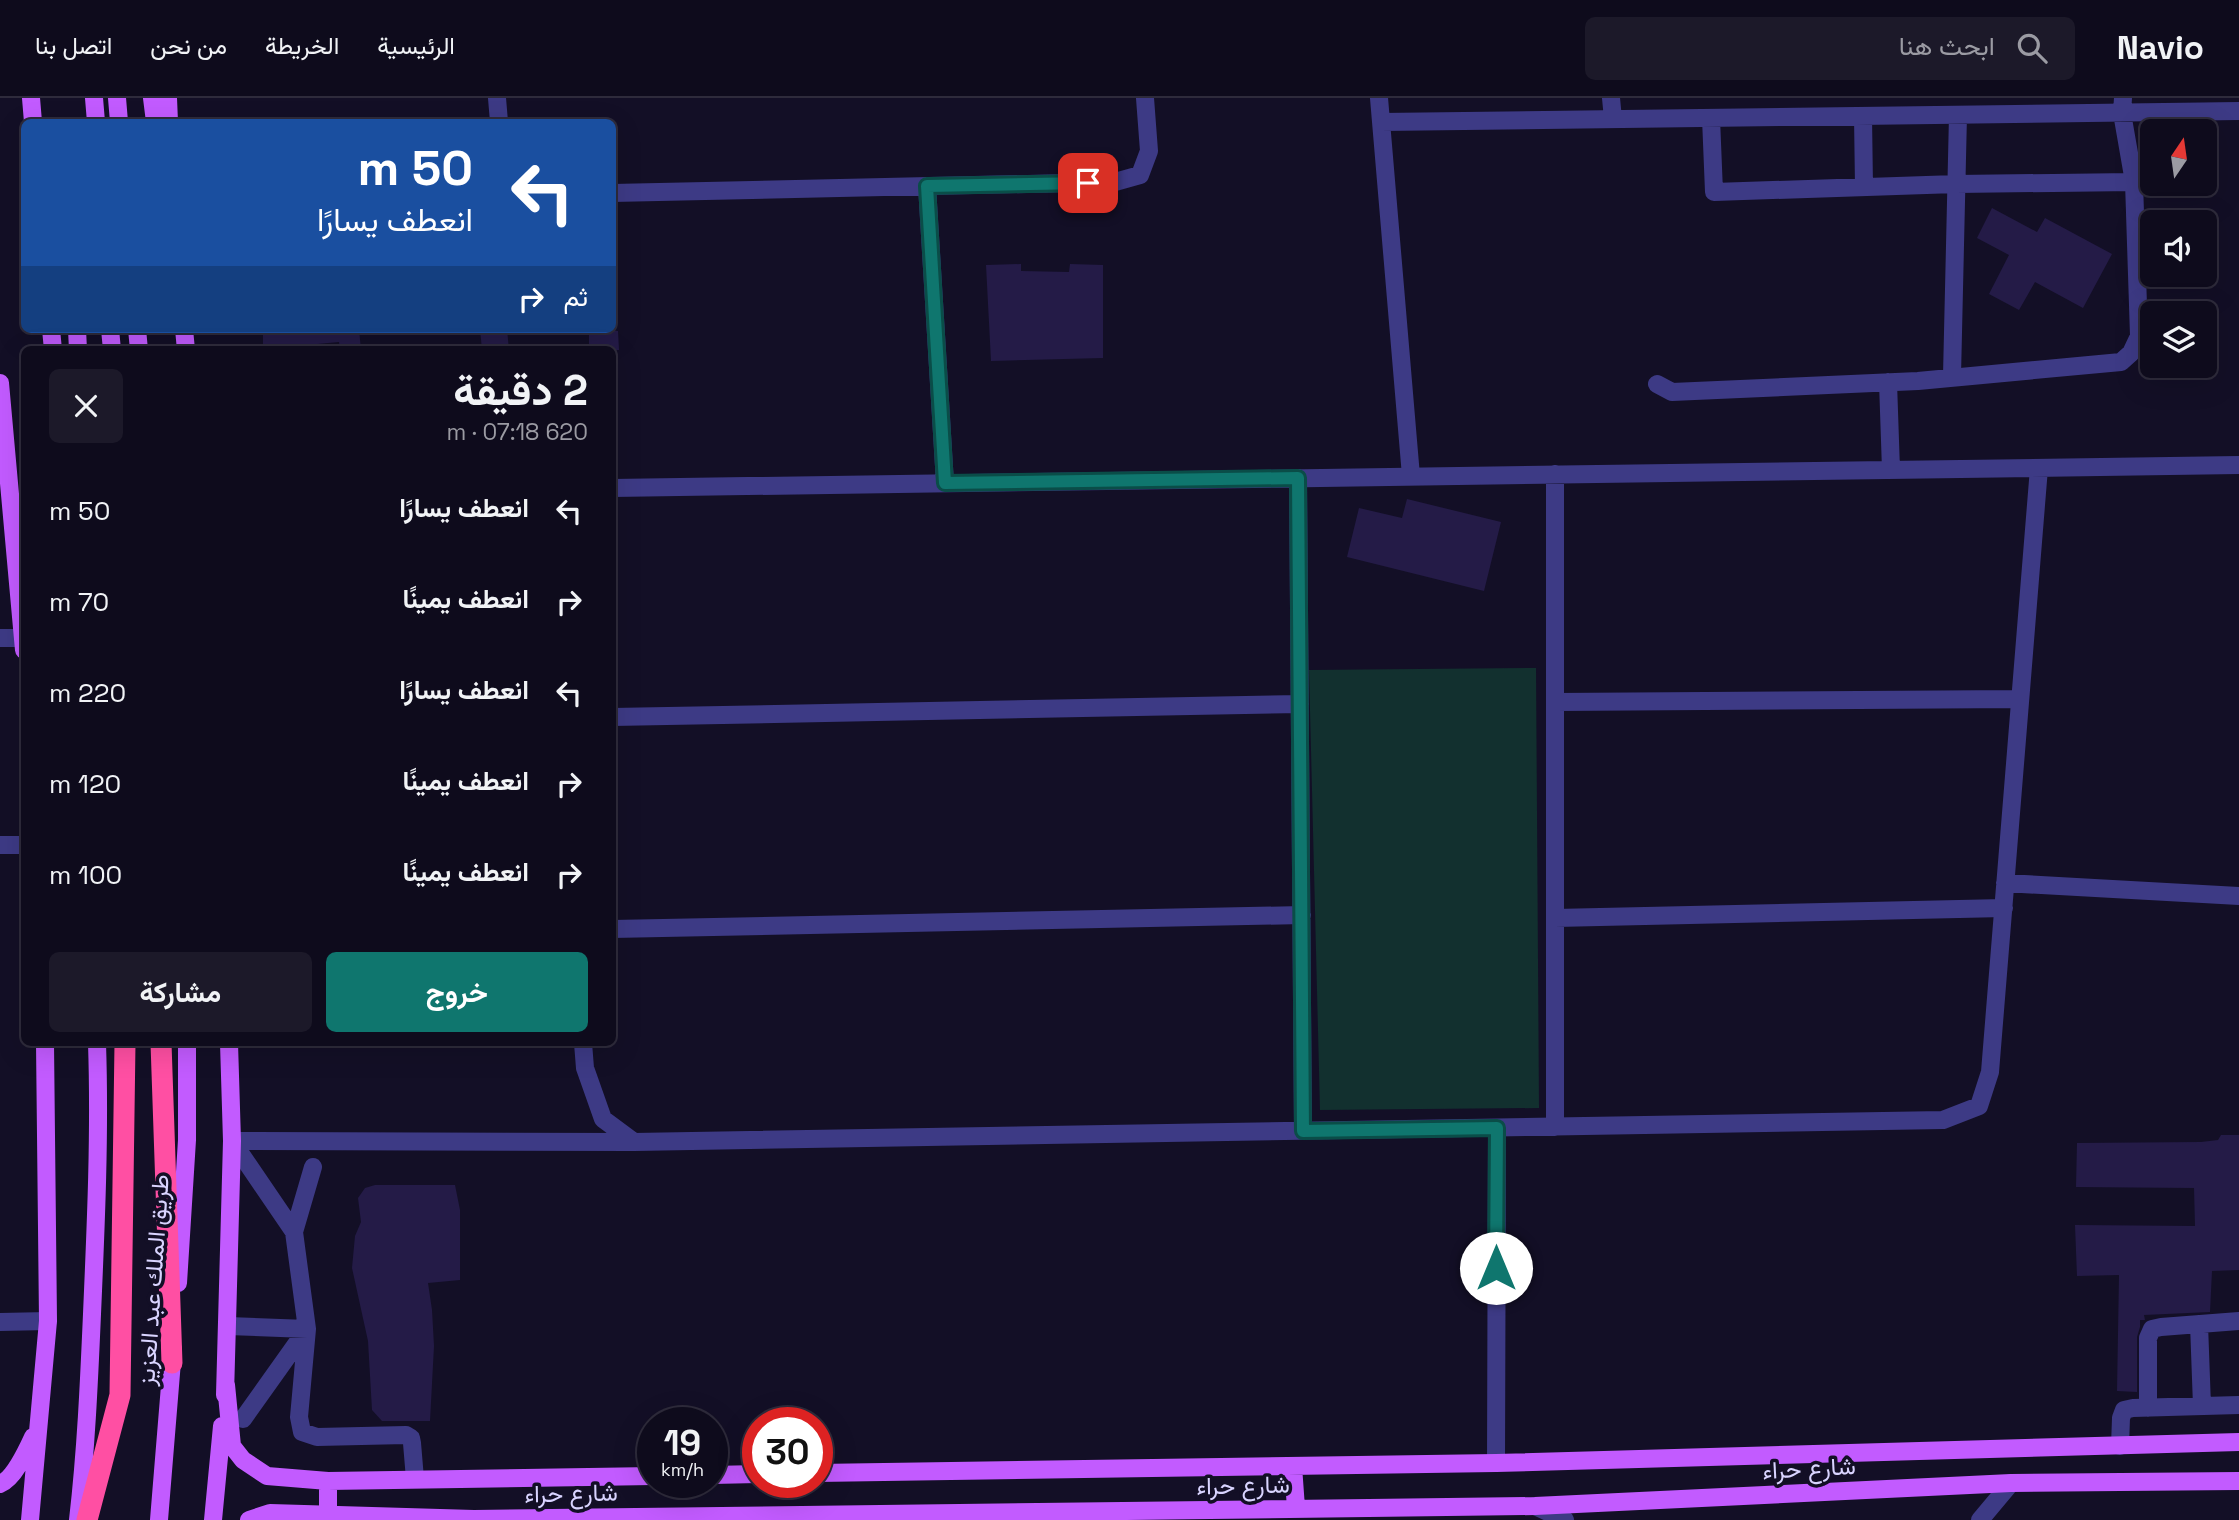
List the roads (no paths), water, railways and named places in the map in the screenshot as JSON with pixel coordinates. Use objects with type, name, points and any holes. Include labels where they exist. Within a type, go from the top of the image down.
[{"type":"highway","points":[[87,1520],[120,1395],[125,1046]]},
{"type":"highway","points":[[161,1046],[172,1363]]},
{"type":"main road","points":[[31,98],[33,119]]},
{"type":"main road","points":[[94,98],[96,119]]},
{"type":"main road","points":[[117,98],[119,119]]},
{"type":"main road","points":[[152,98],[155,119]]},
{"type":"main road","points":[[168,98],[169,119]]},
{"type":"main road","points":[[0,383],[21,606]]},
{"type":"main road","points":[[30,1520],[48,1321],[45,1046]]},
{"type":"main road","points":[[78,1520],[85,1465],[100,1116],[97,1046]]},
{"type":"main road","name":"طريق الملك عبد العزيز","points":[[159,1520],[187,1140],[187,1046]]},
{"type":"main road","points":[[213,1520],[226,1385],[232,1141],[229,1046]]},
{"type":"main road","name":"شارع حراء","points":[[226,1385],[232,1446],[243,1460],[267,1476],[328,1481],[637,1476]]},
{"type":"main road","points":[[0,1484],[6,1482],[24,1456],[39,1424]]},
{"type":"main road","name":"شارع حراء","points":[[833,1473],[1496,1463],[2239,1443]]},
{"type":"main road","points":[[1293,1466],[1296,1508]]},
{"type":"main road","points":[[328,1481],[328,1514]]},
{"type":"main road","name":"شارع حراء","points":[[249,1520],[270,1513],[474,1519],[1029,1516],[1296,1508],[1535,1506],[2011,1483],[2239,1481]]},
{"type":"street","points":[[497,98],[499,119]]},
{"type":"street","points":[[616,193],[1115,182],[1140,175],[1149,150],[1145,98]]},
{"type":"street","points":[[1379,98],[1412,477]]},
{"type":"street","points":[[1611,98],[1613,119]]},
{"type":"street","points":[[1381,122],[1958,115],[2123,105],[2239,111]]},
{"type":"street","points":[[1657,384],[1672,393],[1888,382],[2121,362],[2131,353],[2139,336],[2134,182],[2123,105]]},
{"type":"street","points":[[1952,376],[1958,115]]},
{"type":"street","points":[[1863,116],[1864,187]]},
{"type":"street","points":[[1711,118],[1714,192],[1956,184],[2134,182]]},
{"type":"street","points":[[927,186],[945,483]]},
{"type":"street","points":[[1888,382],[1891,470]]},
{"type":"street","points":[[616,488],[2239,465]]},
{"type":"street","points":[[232,1141],[634,1142],[1943,1120],[1979,1106],[1990,1072],[2039,468]]},
{"type":"street","points":[[1555,474],[1555,1127]]},
{"type":"street","points":[[1298,478],[1303,1131]]},
{"type":"street","points":[[0,638],[21,638]]},
{"type":"street","points":[[1555,702],[2020,699]]},
{"type":"street","points":[[616,717],[1300,705]]},
{"type":"street","points":[[0,845],[21,845]]},
{"type":"street","points":[[2006,883],[2239,896]]},
{"type":"street","points":[[1555,918],[2004,908]]},
{"type":"street","points":[[616,929],[1302,915]]},
{"type":"street","points":[[583,1046],[585,1068],[603,1119],[634,1142]]},
{"type":"street","points":[[1496,1463],[1497,1128]]},
{"type":"street","points":[[232,1141],[294,1232]]},
{"type":"street","points":[[313,1167],[294,1232],[307,1329],[299,1417],[302,1432],[317,1437],[406,1435],[411,1438],[415,1479]]},
{"type":"street","points":[[0,1322],[48,1321]]},
{"type":"street","points":[[2148,1408],[2148,1338],[2152,1329],[2239,1321]]},
{"type":"street","points":[[2199,1324],[2202,1406]]},
{"type":"street","points":[[228,1326],[307,1329]]},
{"type":"street","points":[[243,1419],[307,1329]]},
{"type":"street","points":[[2120,1446],[2124,1410],[2239,1405]]},
{"type":"street","points":[[1980,1520],[2011,1483]]},
{"type":"street","points":[[1535,1506],[1565,1520]]}]
